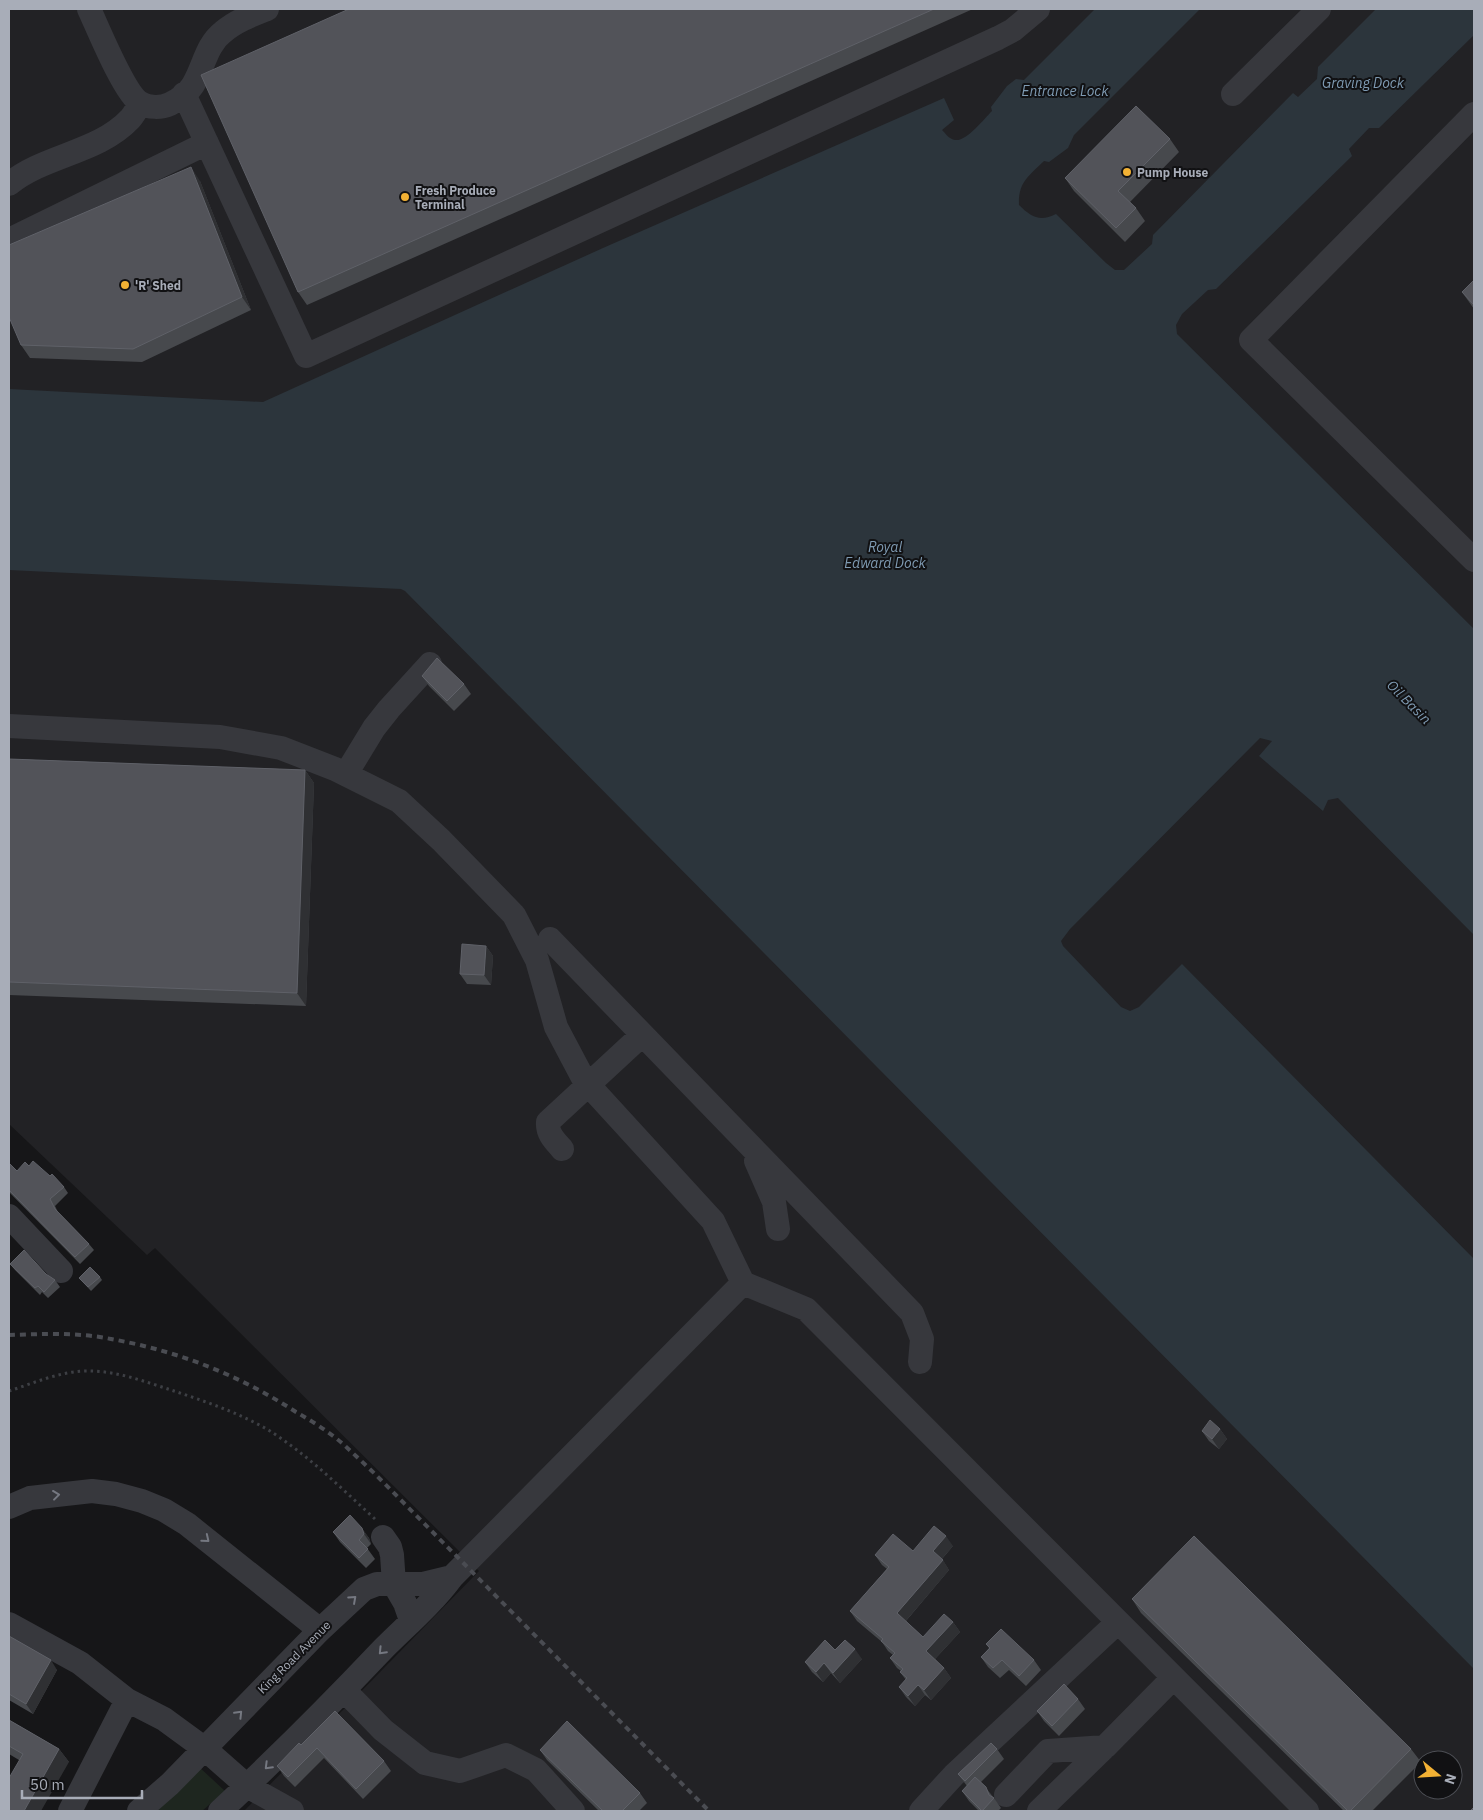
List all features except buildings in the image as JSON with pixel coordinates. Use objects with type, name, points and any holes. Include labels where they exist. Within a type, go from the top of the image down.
[{"type":"street","points":[[89,9],[124,82],[138,101],[154,107],[164,107],[184,94],[192,86],[213,42],[223,32],[244,19],[267,9]]},
{"type":"street","points":[[184,94],[306,356],[998,38],[1013,30],[1038,9]]},
{"type":"street","points":[[1233,94],[1319,9]]},
{"type":"street","points":[[9,184],[26,172],[87,146],[112,133],[132,117],[138,101]]},
{"type":"street","points":[[1474,114],[1251,340],[1474,560]]},
{"type":"street","points":[[9,240],[206,143]]},
{"type":"street","points":[[346,774],[374,728],[430,664]]},
{"type":"street","points":[[9,726],[220,737],[281,748],[346,774],[399,801],[442,840],[514,915],[536,960],[556,1027],[584,1080],[714,1221],[743,1283],[806,1309],[1307,1811]]},
{"type":"street","points":[[550,939],[912,1313],[922,1339],[920,1362]]},
{"type":"street","points":[[562,1149],[550,1135],[547,1129],[548,1122],[642,1035]]},
{"type":"street","points":[[748,1144],[774,1202],[778,1229]]},
{"type":"street","points":[[9,1216],[61,1271]]},
{"type":"street","points":[[220,1811],[344,1690],[411,1620],[438,1596],[452,1577],[743,1283]]},
{"type":"street","points":[[9,1507],[30,1498],[92,1491],[116,1494],[164,1510],[187,1524],[320,1630]]},
{"type":"street","points":[[380,1530],[392,1555],[394,1584],[405,1603],[411,1620]]},
{"type":"street","name":"King Road Avenue","points":[[139,1811],[170,1784],[320,1630],[364,1589],[377,1584],[423,1584],[452,1577]]},
{"type":"street","points":[[921,1811],[954,1775],[1118,1622]]},
{"type":"street","points":[[9,1624],[80,1663],[127,1700],[164,1719],[205,1749],[246,1786],[292,1811]]},
{"type":"street","points":[[1039,1811],[1173,1678]]},
{"type":"street","points":[[344,1690],[383,1730],[425,1763],[460,1771],[506,1755],[536,1770],[574,1811]]},
{"type":"street","points":[[70,1811],[127,1700]]},
{"type":"street","points":[[1006,1795],[1048,1751],[1105,1747]]},
{"type":"path","points":[[9,1391],[66,1374],[90,1371],[113,1374],[154,1384],[210,1403],[268,1430],[317,1465],[380,1530]]},
{"type":"shaded area","points":[[9,9],[1474,9],[1474,1811],[244,1811],[479,1571],[155,1248],[147,1255],[9,1124]]},
{"type":"shaded area","points":[[198,1766],[225,1791],[202,1811],[157,1811],[173,1795]]},
{"type":"water","name":"Royal Edward Dock","points":[[1095,9],[1200,9],[1074,135],[1068,148],[1049,162],[1044,161],[1034,171],[1020,191],[1019,205],[1028,213],[1040,218],[1056,214],[1106,263],[1115,270],[1124,270],[1152,244],[1153,235],[1293,93],[1298,97],[1317,79],[1318,67],[1376,9],[1474,9],[1474,35],[1379,128],[1369,128],[1349,149],[1352,156],[1216,289],[1208,290],[1182,314],[1176,325],[1177,334],[1474,629],[1474,935],[1338,798],[1328,800],[1323,811],[1259,756],[1272,741],[1260,738],[1070,929],[1061,941],[1063,946],[1121,1007],[1130,1011],[1139,1007],[1182,964],[1474,1259],[1474,1669],[405,591],[401,589],[9,570],[9,389],[263,402],[603,248],[944,98],[954,120],[942,130],[953,139],[959,140],[975,129],[992,111],[991,107],[1007,86],[1016,79],[1024,80]]},
{"type":"railway","points":[[9,1335],[86,1335],[160,1350],[230,1376],[274,1399],[332,1435],[376,1476],[709,1811]]},
{"type":"place","name":"Pump House","points":[[1127,172]]},
{"type":"place","name":"Fresh Produce Terminal","points":[[405,197]]},
{"type":"place","name":"'R' Shed","points":[[125,285]]},
{"type":"water label","name":"Graving Dock","points":[[1363,83]]},
{"type":"water label","name":"Entrance Lock","points":[[1065,91]]},
{"type":"water label","name":"Oil Basin","points":[[1409,702]]}]
